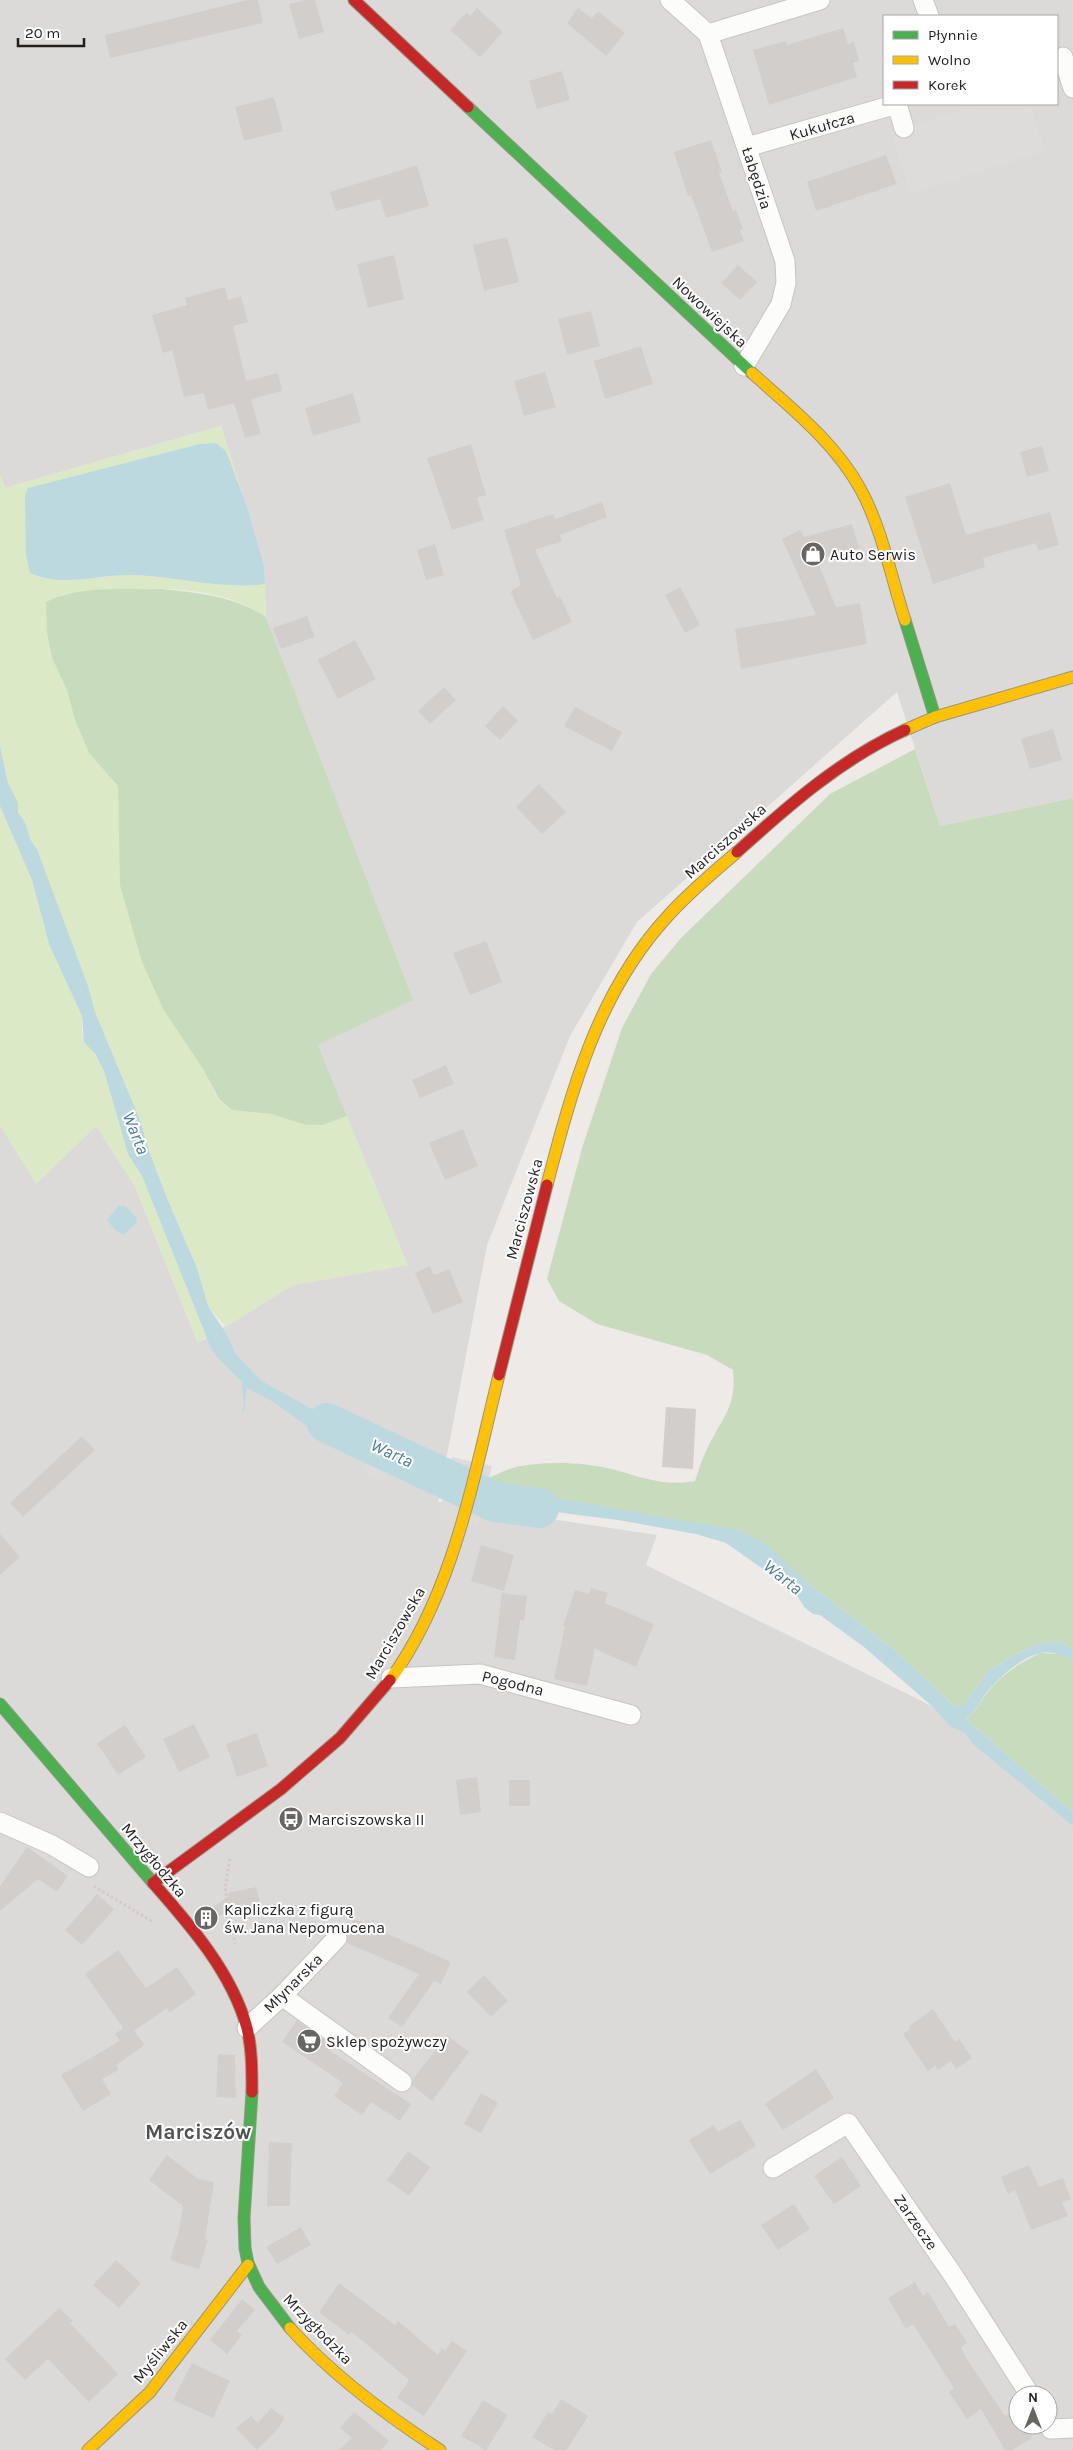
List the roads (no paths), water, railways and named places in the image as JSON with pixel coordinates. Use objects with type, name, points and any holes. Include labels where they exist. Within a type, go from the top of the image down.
[{"type":"street","name":"Nowowiejska","points":[[354,0],[744,366],[812,426],[847,468],[862,490],[871,512],[935,717]]},
{"type":"street","name":"Łabędzia","points":[[670,0],[708,34],[785,261],[786,283],[781,304],[744,366]]},
{"type":"street","points":[[708,34],[820,0]]},
{"type":"street","points":[[923,0],[929,15]]},
{"type":"street","points":[[1064,57],[1073,88]]},
{"type":"street","name":"Kukułcza","points":[[747,148],[894,105]]},
{"type":"street","points":[[897,105],[904,128]]},
{"type":"street","name":"Marciszowska","points":[[153,1883],[224,1833],[311,1764],[340,1738],[391,1678],[434,1605],[464,1514],[568,1103],[590,1039],[623,977],[668,916],[775,818],[853,757],[886,739],[935,717],[1073,677]]},
{"type":"street","name":"Pogodna","points":[[391,1678],[480,1674],[631,1715]]},
{"type":"street","name":"Mrzygłodzka","points":[[0,1704],[45,1760],[153,1883],[223,1974],[247,2028],[251,2052],[251,2105],[244,2237],[248,2265],[265,2296],[300,2338],[348,2383],[389,2416],[440,2450]]},
{"type":"street","points":[[0,1822],[52,1845],[88,1874]]},
{"type":"street","name":"Młynarska","points":[[247,2028],[282,1996],[337,1938]]},
{"type":"street","points":[[282,1996],[402,2082]]},
{"type":"street","name":"Zarzecze","points":[[773,2168],[848,2123],[953,2275],[1024,2385]]},
{"type":"street","name":"Myśliwska","points":[[88,2450],[150,2392],[248,2265]]},
{"type":"street","points":[[1058,2429],[1073,2428]]},
{"type":"water","points":[[216,443],[226,451],[246,504],[264,566],[265,584],[215,584],[132,575],[55,580],[30,573],[26,555],[25,496],[28,488],[200,444]]},
{"type":"water","points":[[0,746],[8,783],[18,803],[18,813],[25,823],[31,840],[37,849],[88,986],[95,1012],[140,1120],[150,1154],[169,1203],[197,1268],[208,1306],[227,1335],[235,1353],[260,1380],[357,1434],[382,1436],[367,1462],[320,1435],[273,1402],[247,1388],[244,1412],[242,1410],[244,1405],[242,1382],[217,1357],[210,1346],[142,1176],[128,1154],[104,1071],[95,1054],[84,1042],[82,1016],[49,944],[32,880],[0,806]]},
{"type":"water","points":[[118,1206],[126,1206],[137,1218],[136,1224],[123,1235],[115,1230],[107,1220]]},
{"type":"water","points":[[401,1446],[428,1460],[450,1467],[443,1499],[388,1470]]},
{"type":"water","points":[[487,1491],[493,1494],[549,1497],[738,1530],[760,1540],[807,1582],[898,1653],[954,1706],[963,1706],[988,1672],[1011,1657],[1034,1645],[1060,1641],[1073,1649],[1073,1660],[1048,1652],[1025,1659],[998,1680],[987,1692],[974,1712],[966,1719],[1073,1812],[1073,1826],[974,1745],[965,1733],[950,1726],[932,1706],[864,1647],[820,1615],[813,1614],[805,1608],[794,1591],[726,1543],[696,1534],[618,1520],[484,1503]]},
{"type":"waterway","name":"Warta","points":[[327,1423],[495,1502],[539,1508]]},
{"type":"place","name":"Auto Serwis","points":[[813,554]]},
{"type":"place","name":"Marciszowska II","points":[[291,1819]]},
{"type":"place","name":"Kapliczka z figurą św. Jana Nepomucena","points":[[206,1918]]},
{"type":"place","name":"Sklep spożywczy","points":[[309,2041]]},
{"type":"district","name":"Marciszów","points":[[198,2132]]}]
